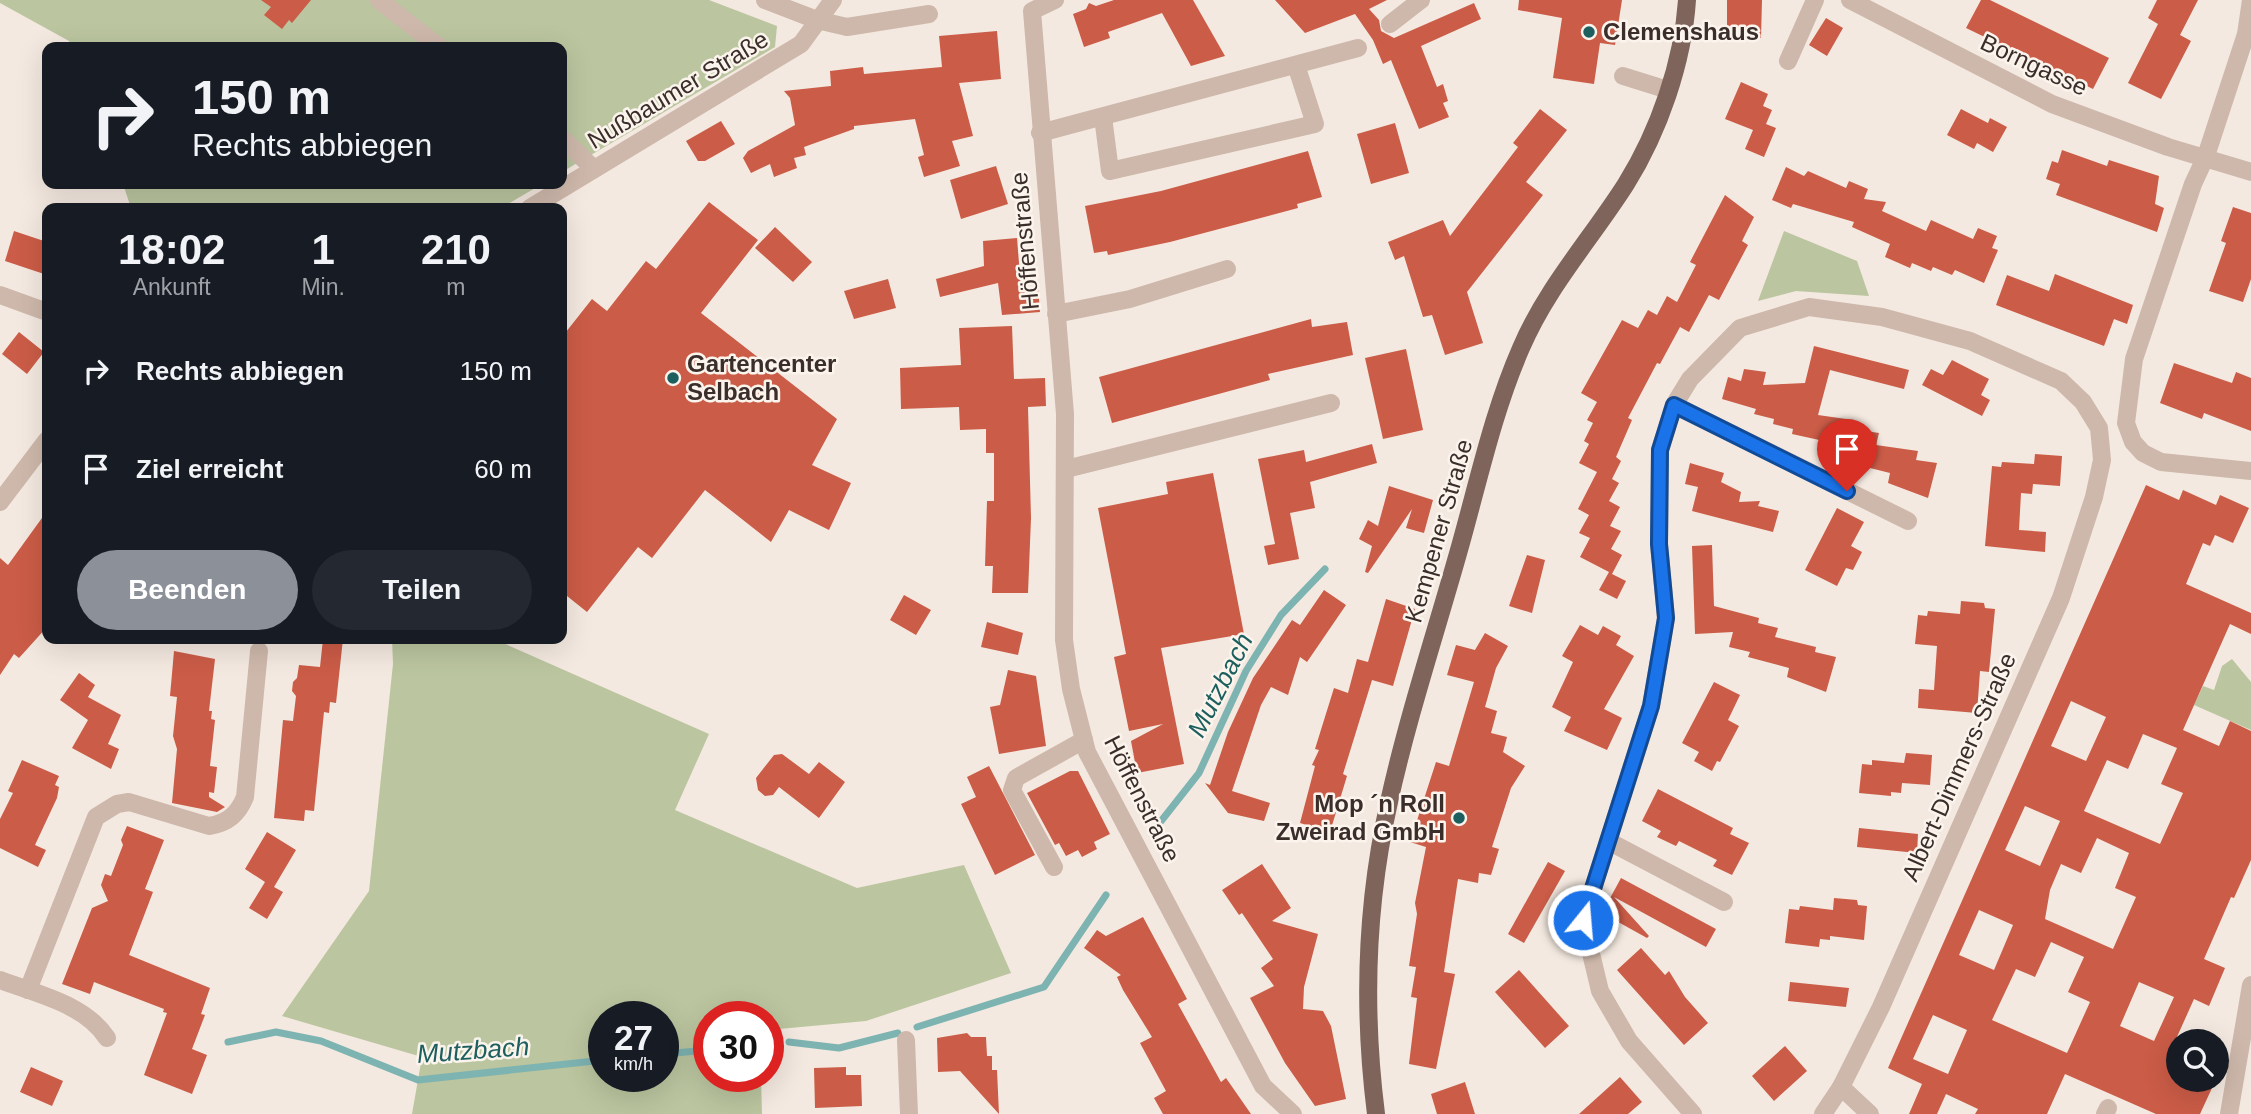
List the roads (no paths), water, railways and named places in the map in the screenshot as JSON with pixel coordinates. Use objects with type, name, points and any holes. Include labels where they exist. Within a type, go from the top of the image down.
[{"type":"main road","name":"Kempener Straße","points":[[1376,1114],[1371,1072],[1368,979],[1373,895],[1388,802],[1506,387],[1521,348],[1573,256],[1649,143],[1668,90],[1687,0]]},
{"type":"street","points":[[379,0],[433,42]]},
{"type":"street","points":[[765,0],[817,20],[847,27],[929,14]]},
{"type":"street","name":"Nußbaumer Straße","points":[[567,185],[801,44],[833,0]]},
{"type":"street","name":"Höffenstraße","points":[[1055,0],[1032,11],[1066,469],[1064,640],[1071,690],[1084,740],[1136,847],[1263,1086],[1293,1114]]},
{"type":"street","points":[[1390,24],[1421,0]]},
{"type":"street","points":[[1788,61],[1815,0]]},
{"type":"street","name":"Borngasse","points":[[1850,0],[2052,104],[2168,147],[2206,156],[2251,172]]},
{"type":"street","points":[[2251,2],[2246,34],[2134,359],[2126,423],[2138,448],[2161,462],[2251,471]]},
{"type":"street","points":[[1040,133],[1358,48]]},
{"type":"street","points":[[1103,117],[1110,171],[1315,124],[1296,65]]},
{"type":"street","points":[[1623,76],[1668,90]]},
{"type":"street","points":[[567,143],[594,169]]},
{"type":"street","name":"Nußbaumer Straße","points":[[538,203],[561,189]]},
{"type":"street","points":[[1056,314],[1130,299],[1227,269]]},
{"type":"street","points":[[0,295],[42,310]]},
{"type":"street","name":"Albert-Dimmers-Straße","points":[[1674,405],[1690,379],[1740,328],[1809,307],[1882,317],[1970,341],[2060,380],[2083,402],[2099,428],[2102,460],[2094,497],[2061,598],[1881,1007],[1841,1087],[1823,1114]]},
{"type":"street","points":[[1066,469],[1331,403]]},
{"type":"street","points":[[1693,1114],[1629,1041],[1600,991],[1583,920],[1651,706],[1666,618],[1659,544],[1660,450],[1674,405],[1908,521]]},
{"type":"street","points":[[0,502],[42,447]]},
{"type":"street","points":[[28,990],[96,817],[117,804],[129,802],[209,826],[221,824],[241,807],[245,797],[259,651]]},
{"type":"street","points":[[1054,867],[1012,790],[1016,778],[1084,740]]},
{"type":"street","points":[[1608,841],[1724,902]]},
{"type":"street","points":[[0,980],[88,1017],[97,1022],[107,1038]]},
{"type":"street","points":[[2229,1114],[2251,985]]},
{"type":"street","points":[[906,1040],[909,1114]]},
{"type":"street","points":[[1841,1087],[1870,1114]]},
{"type":"waterway","name":"Mutzbach","points":[[1158,825],[1199,773],[1246,671],[1281,615],[1325,569]]},
{"type":"waterway","name":"Mutzbach","points":[[917,1027],[1044,987],[1106,895]]},
{"type":"waterway","name":"Mutzbach","points":[[228,1042],[276,1032],[321,1041],[418,1080],[588,1062]]},
{"type":"waterway","name":"Mutzbach","points":[[789,1042],[839,1048],[898,1033]]},
{"type":"waterway","name":"Mutzbach","points":[[679,1053],[693,1051]]},
{"type":"place","name":"Clemenshaus","points":[[1589,32]]},
{"type":"place","name":"Gartencenter Selbach","points":[[673,378]]},
{"type":"place","name":"Mop ´n Roll Zweirad GmbH","points":[[1459,818]]}]
